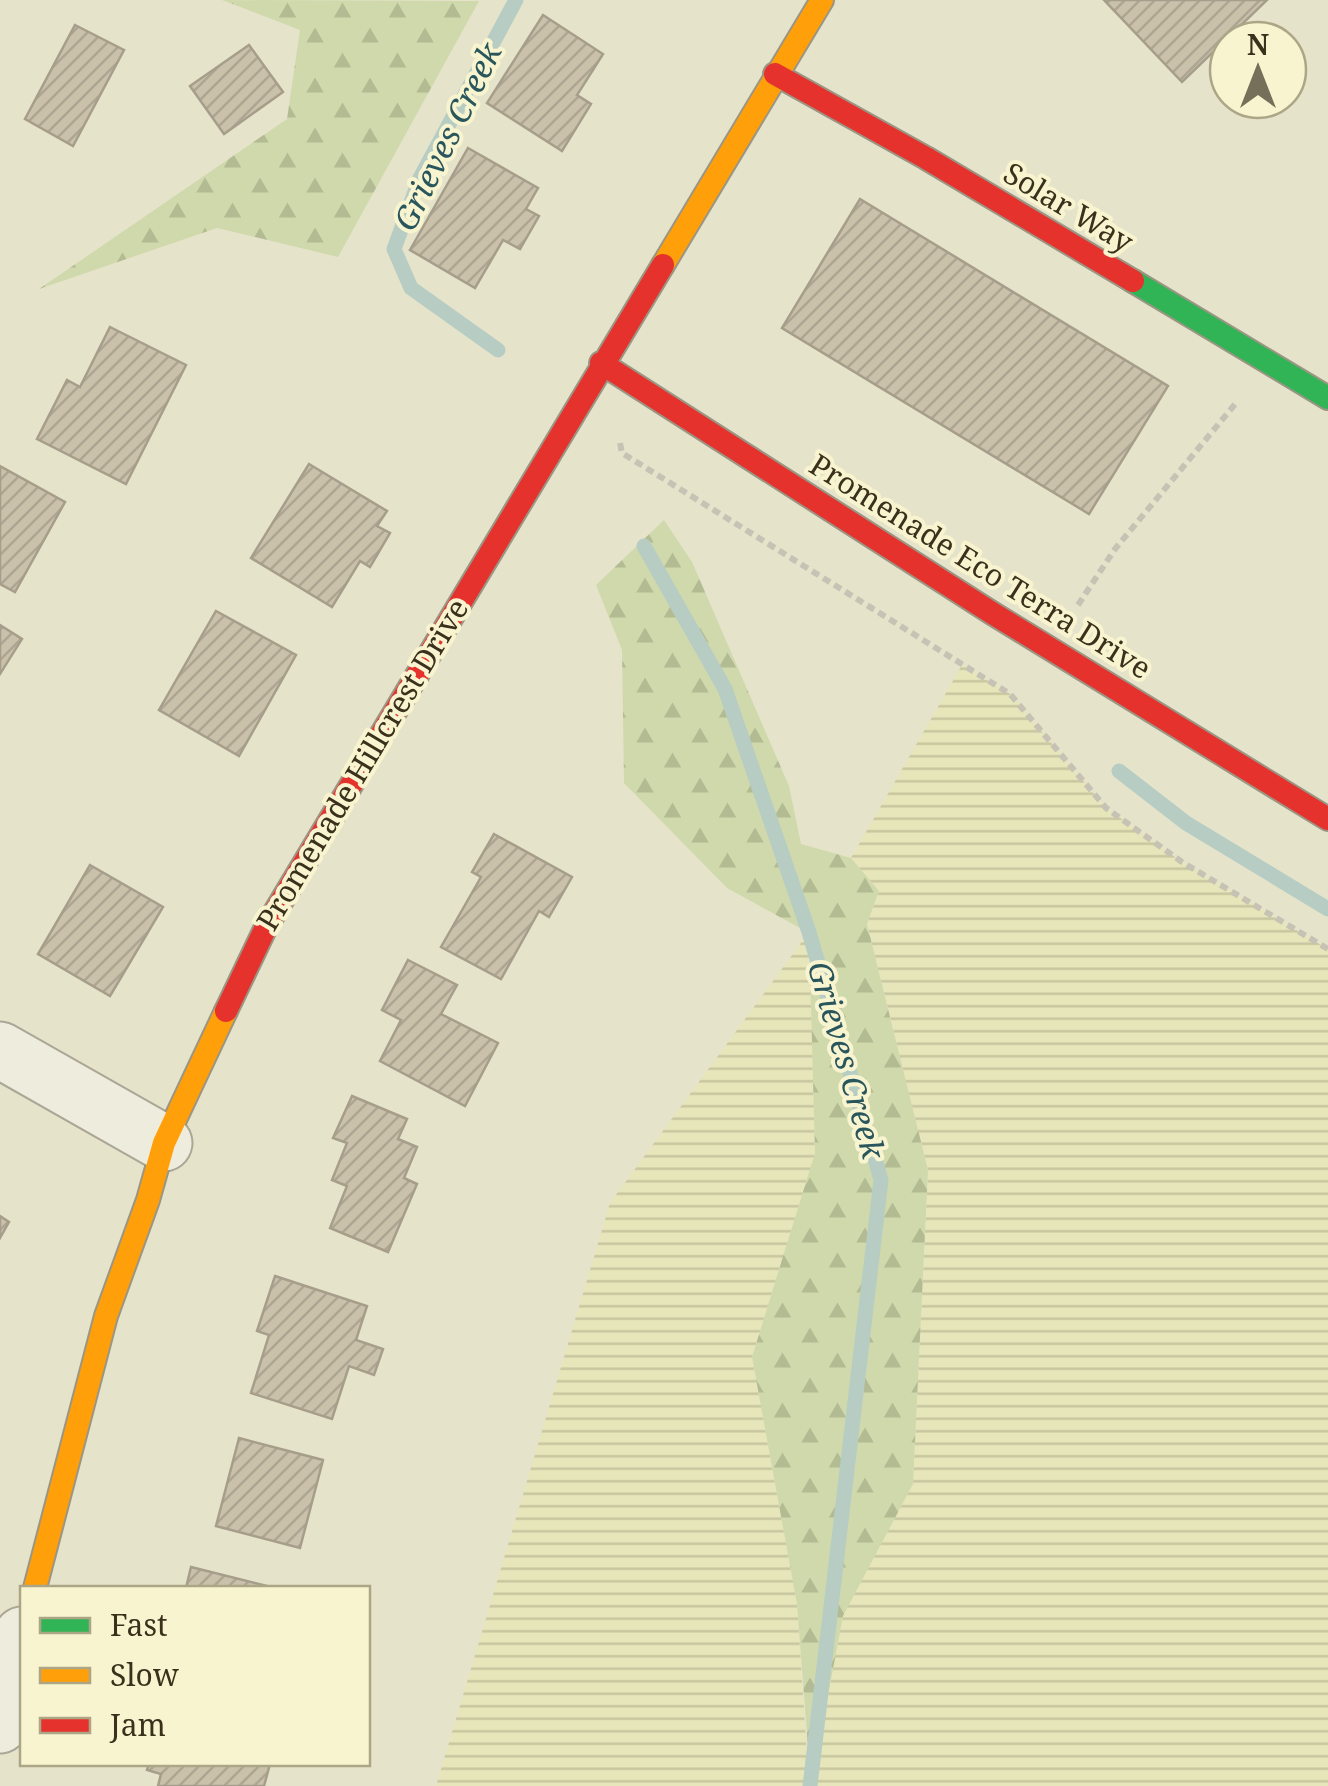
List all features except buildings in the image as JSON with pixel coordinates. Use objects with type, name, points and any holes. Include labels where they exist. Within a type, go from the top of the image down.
[{"type":"street","name":"Promenade Hillcrest Drive","points":[[36,1586],[106,1316],[148,1200],[164,1142],[266,927],[822,0]]},
{"type":"street","name":"Solar Way","points":[[775,74],[926,158],[1328,398]]},
{"type":"street","name":"Promenade Eco Terra Drive","points":[[602,364],[1049,648],[1328,819]]},
{"type":"street","points":[[0,1050],[164,1142]]},
{"type":"street","points":[[0,1725],[20,1643]]},
{"type":"path","points":[[1049,648],[1115,550],[1269,364]]},
{"type":"path","points":[[622,453],[1010,694],[1106,808],[1182,862],[1328,949]]},
{"type":"green space","points":[[222,0],[479,1],[338,257],[217,228],[39,289],[287,119],[300,30]]},
{"type":"green space","points":[[664,520],[692,562],[789,786],[801,844],[851,858],[879,891],[867,924],[928,1170],[913,1484],[843,1616],[811,1786],[797,1604],[752,1357],[815,1153],[809,933],[727,888],[624,783],[622,650],[596,585]]},
{"type":"green space","points":[[962,665],[1010,694],[1106,808],[1182,862],[1328,949],[1328,1786],[811,1786],[843,1615],[913,1484],[928,1170],[867,924],[879,891],[851,858]]},
{"type":"green space","points":[[809,932],[815,1154],[752,1357],[797,1604],[809,1786],[436,1786],[610,1203]]},
{"type":"waterway","name":"Grieves Creek","points":[[498,350],[411,288],[394,249],[420,178],[516,0]]},
{"type":"waterway","name":"Grieves Creek","points":[[644,546],[725,689],[809,932],[881,1180],[810,1786]]},
{"type":"waterway","points":[[1119,771],[1186,823],[1328,909]]},
{"type":"traffic: fast","points":[[1133,281],[1328,398]]},
{"type":"traffic: slow","points":[[663,265],[822,0]]},
{"type":"traffic: slow","points":[[36,1586],[106,1316],[164,1143],[226,1011]]},
{"type":"traffic: jam","points":[[775,74],[1133,281]]},
{"type":"traffic: jam","points":[[226,1011],[266,927],[663,265]]},
{"type":"traffic: jam","points":[[601,363],[992,613],[1328,819]]}]
